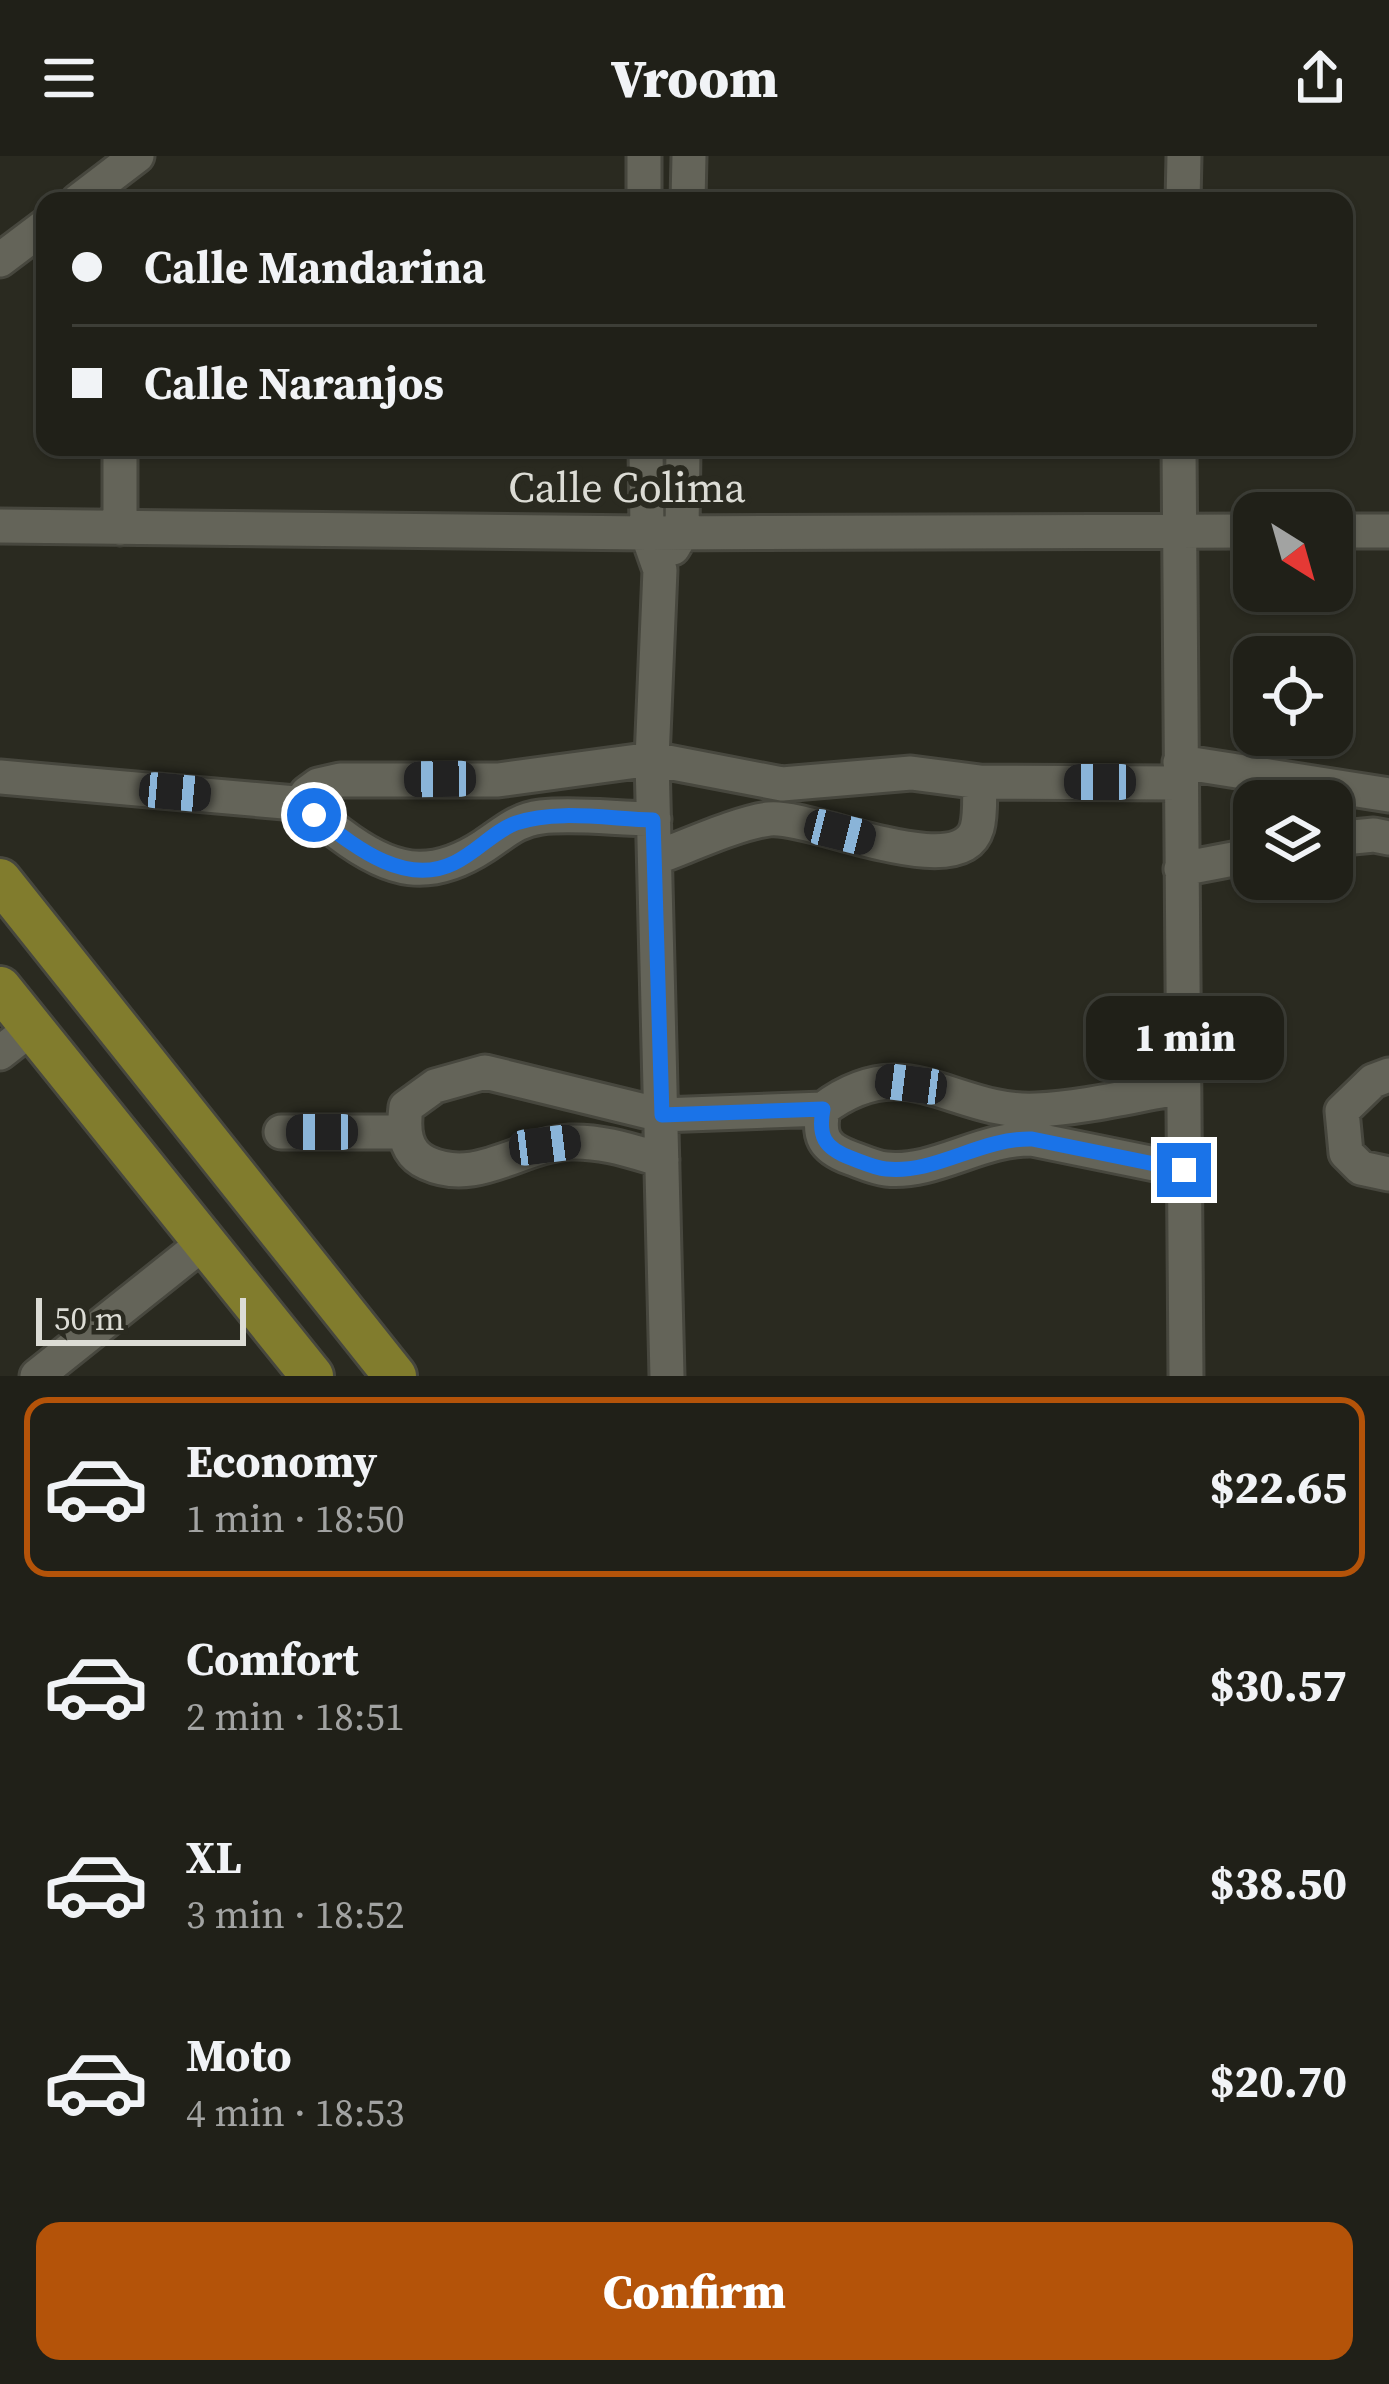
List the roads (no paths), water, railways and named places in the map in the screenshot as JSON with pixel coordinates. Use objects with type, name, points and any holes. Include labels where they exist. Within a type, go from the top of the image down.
[{"type":"main road","points":[[0,880],[395,1376]]},
{"type":"main road","points":[[0,988],[16,1040],[205,1243],[312,1376]]},
{"type":"street","points":[[644,156],[644,192]]},
{"type":"street","points":[[688,192],[689,156]]},
{"type":"street","points":[[1183,192],[1184,156]]},
{"type":"street","points":[[95,192],[126,176]]},
{"type":"street","points":[[0,260],[36,233]]},
{"type":"street","points":[[120,456],[120,528]]},
{"type":"street","points":[[646,456],[647,533],[660,570],[652,759],[667,1376]]},
{"type":"street","points":[[660,570],[682,533],[683,456]]},
{"type":"street","points":[[1179,456],[1186,1376]]},
{"type":"street","name":"Calle Colima","points":[[0,526],[647,533],[1233,531]]},
{"type":"street","points":[[1353,531],[1389,531]]},
{"type":"street","points":[[653,820],[541,817],[511,825],[449,866],[412,870],[374,859],[314,815],[307,794],[318,785],[340,780],[498,780],[652,759],[782,784],[911,772],[980,782],[1180,772],[1389,795]]},
{"type":"street","points":[[0,777],[307,804]]},
{"type":"street","points":[[655,858],[767,819],[794,820],[921,852],[946,852],[966,844],[976,831],[980,782]]},
{"type":"street","points":[[1353,837],[1389,838]]},
{"type":"street","points":[[1181,869],[1233,859]]},
{"type":"street","points":[[662,1160],[609,1144],[572,1142],[545,1145],[492,1166],[446,1172],[416,1158],[403,1132],[406,1107],[435,1086],[485,1072],[662,1115],[823,1109],[843,1094],[878,1080],[944,1089],[1002,1108],[1035,1111],[1183,1087]]},
{"type":"street","points":[[1389,1075],[1373,1081],[1342,1111],[1346,1153],[1361,1168],[1389,1174]]},
{"type":"street","points":[[823,1109],[819,1131],[824,1143],[884,1169],[922,1168],[1007,1138],[1184,1170]]},
{"type":"street","points":[[281,1132],[403,1132]]},
{"type":"street","points":[[38,1376],[205,1243]]}]
